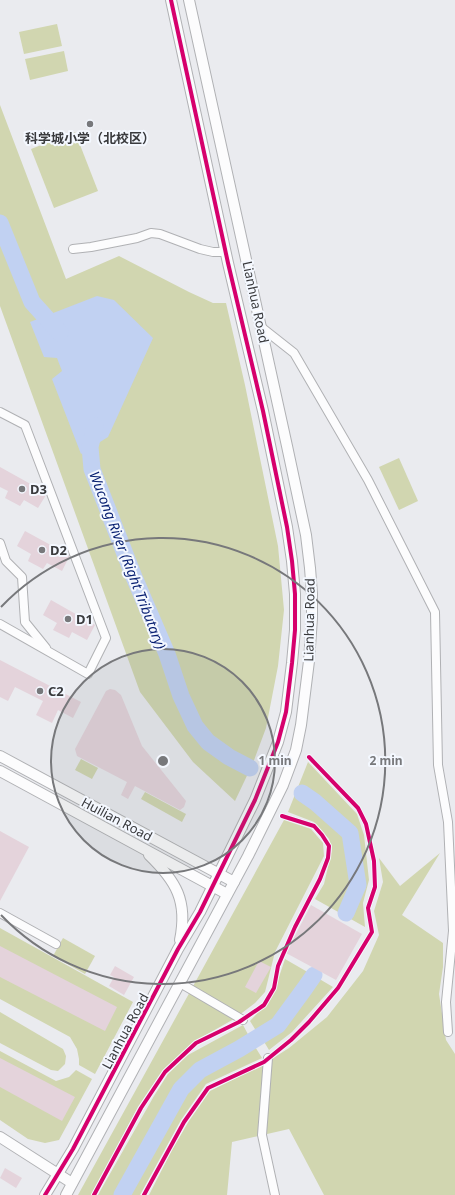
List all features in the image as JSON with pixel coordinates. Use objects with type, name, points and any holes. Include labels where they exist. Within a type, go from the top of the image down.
[{"type":"street","name":"Lianhua Road","points":[[45,1195],[100,1100],[178,949],[220,874],[255,800],[278,742],[286,712],[293,656],[295,616],[292,561],[286,520],[171,0]]},
{"type":"street","name":"Lianhua Road","points":[[66,1195],[273,808],[296,750],[301,725],[309,661],[312,618],[310,568],[306,535],[189,0]]},
{"type":"street","points":[[73,249],[137,238],[151,233],[160,234],[200,249],[213,252],[226,252]]},
{"type":"street","points":[[261,327],[294,353],[368,480],[435,612],[438,766],[448,822],[454,931],[446,1002],[448,1032]]},
{"type":"street","points":[[0,422],[2,413],[25,425],[106,638],[88,674],[0,624]]},
{"type":"street","points":[[0,543],[6,561],[22,577],[25,622],[50,652]]},
{"type":"street","name":"Huilian Road","points":[[0,756],[234,882]]},
{"type":"street","name":"Huilian Road","points":[[0,771],[138,844],[227,894]]},
{"type":"street","points":[[138,844],[163,868],[179,894],[182,905],[183,926],[178,949]]},
{"type":"street","points":[[0,913],[56,944]]},
{"type":"street","points":[[180,983],[243,1020]]},
{"type":"street","points":[[268,1058],[262,1135],[275,1195]]},
{"type":"street","points":[[0,1137],[72,1183]]},
{"type":"green space","points":[[57,24],[62,46],[24,54],[19,32]]},
{"type":"green space","points":[[64,51],[68,71],[30,80],[25,59]]},
{"type":"green space","points":[[0,105],[66,279],[119,256],[213,303],[226,303],[245,385],[278,546],[284,610],[278,666],[266,728],[253,763],[235,801],[193,762],[140,692],[0,306]]},
{"type":"green space","points":[[75,132],[98,191],[54,208],[31,149]]},
{"type":"green space","points":[[399,458],[418,501],[399,510],[379,467]]},
{"type":"green space","points":[[81,759],[98,768],[92,779],[75,770]]},
{"type":"green space","points":[[308,762],[357,814],[364,835],[369,880],[363,903],[365,927],[315,899],[324,884],[329,863],[332,849],[329,839],[314,822],[288,812]]},
{"type":"green space","points":[[145,792],[186,814],[182,822],[141,799]]},
{"type":"green space","points":[[284,820],[311,829],[323,843],[324,856],[275,952],[265,992],[255,1003],[234,1019],[195,1041],[163,1070],[138,1107],[91,1195],[78,1195],[197,979]]},
{"type":"green space","points":[[440,853],[402,915],[443,943],[443,967],[439,994],[446,1040],[455,1054],[455,1195],[324,1195],[289,1129],[232,1142],[227,1195],[149,1195],[189,1121],[210,1091],[264,1064],[289,1048],[327,1017],[363,971],[379,935],[374,911],[383,882],[379,858],[400,886]]},
{"type":"green space","points":[[0,928],[133,1002],[95,1074],[79,1065],[77,1049],[70,1037],[0,999]]},
{"type":"green space","points":[[63,938],[95,956],[85,974],[53,956]]},
{"type":"green space","points":[[285,959],[311,974],[275,1023],[258,1034],[250,1021],[270,1000],[276,989]]},
{"type":"green space","points":[[316,977],[333,987],[292,1032],[269,1050],[263,1040],[288,1019]]},
{"type":"green space","points":[[0,1012],[63,1049],[66,1056],[65,1064],[58,1071],[51,1070],[0,1043]]},
{"type":"green space","points":[[243,1025],[251,1040],[215,1057],[197,1069],[177,1089],[119,1195],[98,1195],[168,1074],[188,1055]]},
{"type":"green space","points":[[254,1045],[262,1058],[206,1084],[181,1120],[140,1195],[126,1195],[182,1093],[202,1074]]},
{"type":"green space","points":[[0,1051],[56,1081],[69,1077],[76,1070],[92,1079],[59,1140],[45,1143],[28,1139],[0,1120]]},
{"type":"water","points":[[97,296],[114,300],[153,338],[108,437],[81,454],[52,379],[62,371],[57,358],[44,357],[30,322]]},
{"type":"building","name":"D3","points":[[0,467],[45,492],[46,495],[38,508],[24,500],[20,506],[5,498],[8,491],[0,487]]},
{"type":"building","name":"D2","points":[[25,531],[69,555],[62,571],[47,563],[43,569],[28,561],[31,554],[17,546]]},
{"type":"building","name":"D1","points":[[51,600],[95,625],[87,640],[72,632],[69,638],[53,630],[57,623],[43,615]]},
{"type":"building","name":"C2","points":[[0,660],[81,702],[73,718],[58,710],[52,723],[36,715],[43,701],[15,687],[8,701],[0,697]]},
{"type":"building","points":[[110,689],[115,690],[121,695],[142,746],[186,801],[184,807],[180,810],[135,786],[128,799],[121,795],[127,782],[77,756],[75,749],[106,691]]},
{"type":"building","points":[[0,831],[29,847],[0,901]]},
{"type":"building","points":[[311,905],[362,934],[336,980],[286,953]]},
{"type":"building","points":[[0,946],[117,1007],[105,1031],[0,977]]},
{"type":"building","points":[[259,961],[271,967],[256,993],[245,987]]},
{"type":"building","points":[[115,966],[134,977],[124,995],[109,986],[114,977],[110,975]]},
{"type":"building","points":[[0,1058],[75,1097],[62,1121],[0,1087]]},
{"type":"building","points":[[5,1168],[22,1178],[16,1188],[0,1178]]},
{"type":"waterway","name":"Wucong River (Right Tributary)","points":[[0,223],[32,302],[60,333]]},
{"type":"waterway","name":"Wucong River (Right Tributary)","points":[[95,426],[90,447],[92,469],[134,577],[167,654],[181,696],[195,726],[208,742],[229,757],[250,768]]},
{"type":"waterway","name":"Wucong River (Right Tributary)","points":[[302,793],[315,802],[350,833],[358,885],[346,913]]},
{"type":"waterway","name":"Wucong River (Right Tributary)","points":[[122,1195],[181,1089],[200,1070],[239,1049],[278,1025],[314,975]]},
{"type":"cycle path","points":[[45,1195],[73,1149],[178,949],[200,912],[255,800],[278,742],[286,712],[292,663],[295,630],[295,594],[287,527],[263,411],[228,263],[171,0]]},
{"type":"cycle path","points":[[144,1195],[184,1122],[208,1088],[264,1062],[291,1040],[309,1022],[338,988],[372,932],[368,908],[375,887],[374,861],[366,824],[358,808],[309,757]]},
{"type":"cycle path","points":[[94,1195],[141,1108],[165,1072],[196,1043],[239,1022],[264,1005],[274,988],[278,966],[295,927],[320,879],[328,858],[329,846],[314,826],[282,816]]},
{"type":"place","name":"科学城小学（北校区）","points":[[90,124]]},
{"type":"place","name":"D3","points":[[22,489]]},
{"type":"place","name":"D2","points":[[42,550]]},
{"type":"place","name":"D1","points":[[68,619]]},
{"type":"place","name":"C2","points":[[40,691]]}]
